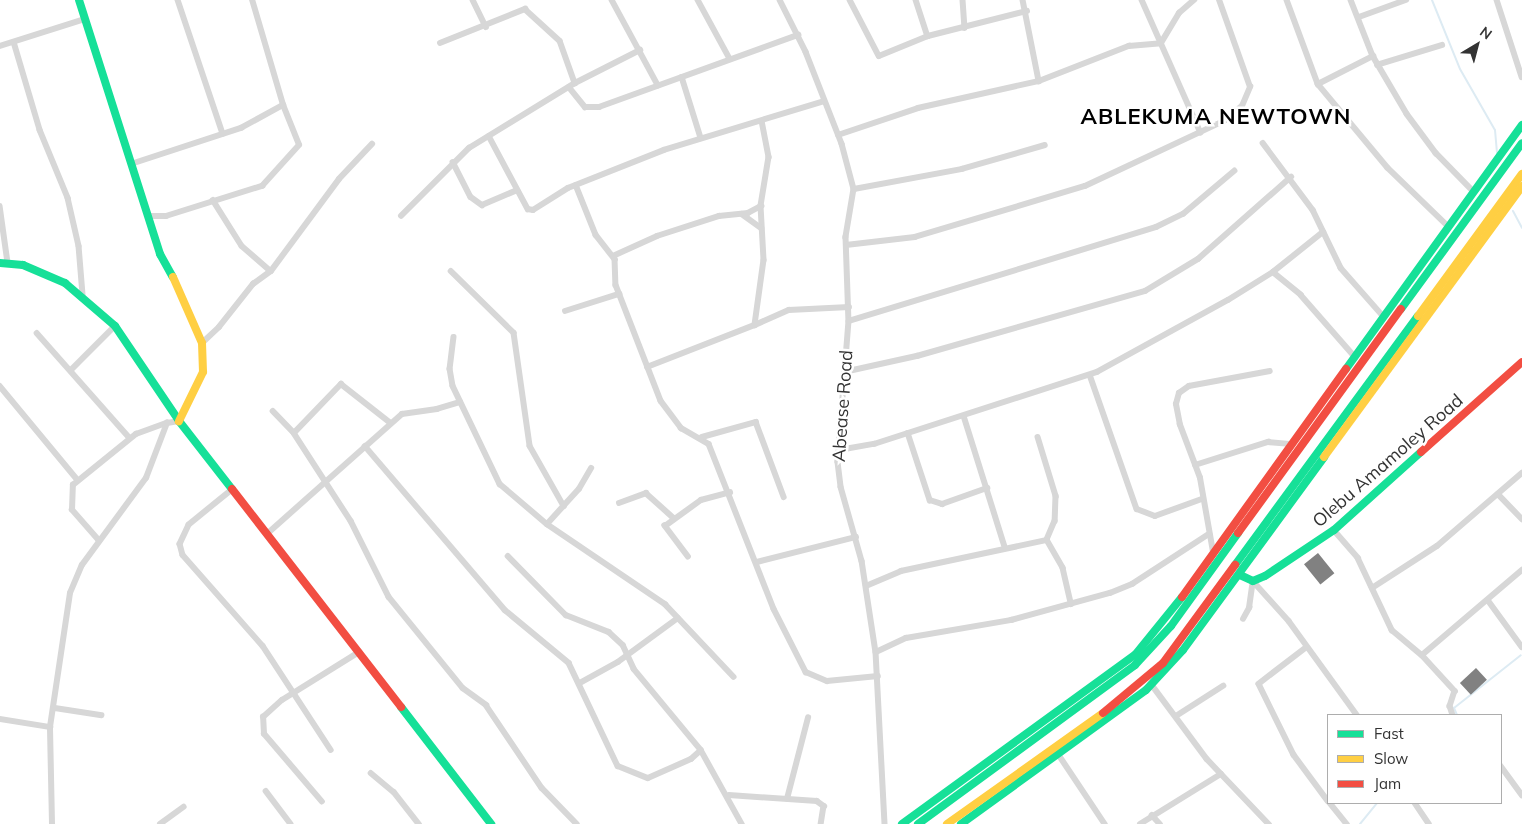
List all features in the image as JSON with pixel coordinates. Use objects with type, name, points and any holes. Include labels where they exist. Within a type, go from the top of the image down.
[{"type":"street","points":[[79,0],[134,163],[162,260],[186,300],[202,343],[203,372],[179,422]]},
{"type":"street","points":[[178,0],[223,134]]},
{"type":"street","points":[[149,216],[166,216],[262,186],[297,150],[299,141],[283,105],[252,0]]},
{"type":"street","points":[[473,0],[486,27]]},
{"type":"street","points":[[612,0],[658,85]]},
{"type":"street","points":[[698,0],[730,59]]},
{"type":"street","name":"Abease Road","points":[[780,0],[798,35],[838,135],[854,189],[846,245],[849,321],[839,450],[841,487],[856,537],[876,652],[885,824]]},
{"type":"street","points":[[850,0],[879,56],[928,36],[966,28],[1027,11]]},
{"type":"street","points":[[916,0],[928,36]]},
{"type":"street","points":[[963,0],[966,28]]},
{"type":"street","points":[[1024,0],[1039,81]]},
{"type":"street","points":[[1142,0],[1201,133]]},
{"type":"street","points":[[838,135],[918,108],[1039,81],[1109,52],[1161,43],[1179,13],[1194,0]]},
{"type":"street","points":[[846,245],[915,237],[1085,186],[1224,121],[1242,106],[1250,87],[1219,0]]},
{"type":"street","points":[[1287,0],[1318,84],[1388,168],[1449,227]]},
{"type":"street","points":[[1351,0],[1377,65],[1431,147],[1474,192]]},
{"type":"street","points":[[1359,17],[1406,0]]},
{"type":"street","points":[[1497,0],[1522,77]]},
{"type":"street","points":[[440,43],[486,27],[520,10],[531,12],[560,41],[575,83]]},
{"type":"street","points":[[0,46],[85,19]]},
{"type":"street","points":[[569,87],[585,107],[591,108],[798,35]]},
{"type":"street","points":[[14,42],[40,130],[68,198],[79,246],[83,296]]},
{"type":"street","points":[[1377,65],[1442,45]]},
{"type":"street","points":[[401,216],[453,162],[489,136],[575,83],[640,50]]},
{"type":"street","points":[[1318,84],[1372,56]]},
{"type":"street","points":[[682,77],[700,138]]},
{"type":"street","points":[[489,136],[528,209],[533,210],[576,185],[700,138],[824,101]]},
{"type":"street","points":[[134,163],[223,134],[261,119],[283,105]]},
{"type":"street","points":[[755,325],[764,260],[761,206],[769,157],[762,121]]},
{"type":"street","points":[[902,824],[1135,655],[1292,444],[1522,125]]},
{"type":"street","points":[[1262,143],[1291,177],[1346,274],[1384,317]]},
{"type":"street","points":[[918,824],[1135,665],[1171,626],[1522,143]]},
{"type":"street","points":[[202,343],[220,327],[253,284],[271,271],[339,179],[372,144]]},
{"type":"street","points":[[854,189],[962,168],[1045,145]]},
{"type":"street","points":[[453,162],[472,197],[482,205],[518,190]]},
{"type":"street","points":[[849,321],[1156,227],[1183,214],[1234,171]]},
{"type":"street","points":[[961,824],[1058,755],[1144,682],[1163,663],[1288,496],[1522,174]]},
{"type":"street","points":[[844,372],[917,356],[1145,291],[1198,259],[1291,177]]},
{"type":"street","points":[[576,185],[592,228],[613,256],[619,294],[647,367],[669,415],[681,428],[702,437],[716,458],[757,562],[806,672],[827,681],[878,676]]},
{"type":"street","points":[[947,824],[1152,685],[1240,574],[1522,186]]},
{"type":"street","points":[[213,200],[242,246],[271,271]]},
{"type":"street","points":[[0,206],[4,263],[45,273],[83,296],[115,326],[179,422],[268,533],[491,824]]},
{"type":"street","points":[[613,256],[710,219],[742,214],[761,206]]},
{"type":"street","points":[[742,214],[761,228]]},
{"type":"street","points":[[839,450],[908,433],[1090,375],[1273,272],[1323,232]]},
{"type":"street","points":[[451,271],[514,333],[530,446],[564,506]]},
{"type":"street","points":[[1273,272],[1301,295],[1355,357]]},
{"type":"street","points":[[565,311],[619,294]]},
{"type":"street","points":[[647,367],[789,310],[849,307]]},
{"type":"street","points":[[71,370],[115,326]]},
{"type":"street","points":[[36,333],[130,438]]},
{"type":"street","points":[[1383,335],[1396,345]]},
{"type":"street","points":[[454,338],[450,374],[460,402],[500,484],[547,524],[665,604],[734,677]]},
{"type":"street","name":"Olebu Amamoley Road","points":[[1253,581],[1281,567],[1334,530],[1522,362]]},
{"type":"street","points":[[1213,552],[1195,465],[1180,425],[1176,404],[1178,394],[1189,386],[1270,371]]},
{"type":"street","points":[[1090,375],[1137,509],[1155,516],[1202,499]]},
{"type":"street","points":[[294,433],[341,384],[391,422]]},
{"type":"street","points":[[0,386],[77,479]]},
{"type":"street","points":[[268,533],[391,422],[407,412],[437,409],[460,402]]},
{"type":"street","points":[[273,411],[294,433],[362,538],[389,597],[463,688],[486,704],[542,788],[577,824]]},
{"type":"street","points":[[964,416],[1004,548]]},
{"type":"street","points":[[99,541],[72,510],[71,492],[77,479],[130,438],[167,423],[179,422]]},
{"type":"street","points":[[702,437],[756,422],[784,497]]},
{"type":"street","points":[[52,824],[50,727],[55,708],[70,593],[78,572],[146,478],[167,423]]},
{"type":"street","points":[[908,433],[930,500],[942,504],[987,488]]},
{"type":"street","points":[[1038,437],[1056,496],[1055,521],[1047,540]]},
{"type":"street","points":[[1195,465],[1268,442],[1292,444]]},
{"type":"street","points":[[365,446],[505,610],[532,636],[562,656],[580,683],[614,761],[626,772],[648,778],[663,774],[701,750]]},
{"type":"street","points":[[547,524],[564,506],[591,468]]},
{"type":"street","points":[[1372,588],[1414,562],[1522,473]]},
{"type":"street","points":[[1274,486],[1288,496]]},
{"type":"street","points":[[232,490],[189,525],[180,544],[183,556],[263,646],[330,750]]},
{"type":"street","points":[[688,557],[664,529],[674,518],[705,498],[730,492]]},
{"type":"street","points":[[618,503],[646,493],[674,518]]},
{"type":"street","points":[[1498,494],[1522,519]]},
{"type":"street","points":[[1334,530],[1358,558],[1392,630],[1422,654],[1455,691],[1450,706],[1453,714]]},
{"type":"street","points":[[1228,531],[1237,536]]},
{"type":"street","points":[[876,652],[906,638],[1010,620],[1071,604],[1132,584],[1209,534]]},
{"type":"street","points":[[757,562],[856,537]]},
{"type":"street","points":[[866,586],[901,571],[1047,540]]},
{"type":"street","points":[[1047,540],[1063,568],[1071,604]]},
{"type":"street","points":[[508,556],[566,615],[615,636],[626,656],[701,750],[729,796],[742,824]]},
{"type":"street","points":[[1422,654],[1522,570]]},
{"type":"street","points":[[1240,574],[1253,581],[1289,621],[1306,648],[1356,714]]},
{"type":"street","points":[[1243,619],[1249,608],[1253,581]]},
{"type":"street","points":[[1488,600],[1522,646]]},
{"type":"street","points":[[580,683],[626,656],[678,618]]},
{"type":"street","points":[[1306,648],[1259,684],[1294,755],[1327,799]]},
{"type":"street","points":[[322,802],[264,734],[263,717],[359,652]]},
{"type":"street","points":[[1152,685],[1221,774],[1269,824]]},
{"type":"street","points":[[1176,716],[1223,686]]},
{"type":"street","points":[[55,708],[101,715]]},
{"type":"street","points":[[787,799],[808,718]]},
{"type":"street","points":[[0,719],[50,727]]},
{"type":"street","points":[[1058,755],[1105,824]]},
{"type":"street","points":[[1502,767],[1522,794]]},
{"type":"street","points":[[372,773],[387,784],[419,824]]},
{"type":"street","points":[[1140,824],[1221,774]]},
{"type":"street","points":[[266,791],[291,824]]},
{"type":"street","points":[[729,796],[822,802],[821,824]]},
{"type":"street","points":[[1331,804],[1347,824]]},
{"type":"street","points":[[1416,804],[1429,824]]},
{"type":"street","points":[[160,824],[183,807]]},
{"type":"street","points":[[1152,815],[1160,824]]},
{"type":"building","points":[[1318,553],[1334,573],[1320,585],[1304,564]]},
{"type":"building","points":[[1476,668],[1487,680],[1471,695],[1460,683]]},
{"type":"waterway","points":[[1432,0],[1460,69],[1495,130],[1497,153]]},
{"type":"waterway","points":[[1513,211],[1522,228]]},
{"type":"waterway","points":[[1457,714],[1454,708],[1521,655]]},
{"type":"waterway","points":[[1360,824],[1376,804]]},
{"type":"traffic: fast","points":[[79,0],[160,254],[173,277]]},
{"type":"traffic: fast","points":[[1346,369],[1522,125]]},
{"type":"traffic: fast","points":[[1401,309],[1522,143]]},
{"type":"traffic: fast","points":[[0,263],[23,265],[65,283],[115,326],[179,421],[232,489]]},
{"type":"traffic: fast","points":[[1235,565],[1418,316]]},
{"type":"traffic: fast","points":[[1240,575],[1253,581],[1265,576],[1334,530],[1421,452]]},
{"type":"traffic: fast","points":[[961,824],[1146,690],[1183,650],[1324,457]]},
{"type":"traffic: fast","points":[[918,824],[1135,665],[1171,626],[1238,533]]},
{"type":"traffic: fast","points":[[902,824],[1135,655],[1182,597]]},
{"type":"traffic: fast","points":[[401,707],[491,824]]},
{"type":"traffic: slow","points":[[1418,316],[1522,174]]},
{"type":"traffic: slow","points":[[1324,457],[1522,186]]},
{"type":"traffic: slow","points":[[173,277],[202,343],[203,372],[179,421]]},
{"type":"traffic: slow","points":[[947,824],[1103,713]]},
{"type":"traffic: jam","points":[[1238,533],[1401,309]]},
{"type":"traffic: jam","points":[[1421,452],[1522,362]]},
{"type":"traffic: jam","points":[[1182,597],[1346,369]]},
{"type":"traffic: jam","points":[[232,489],[401,707]]},
{"type":"traffic: jam","points":[[1103,713],[1163,663],[1235,565]]},
{"type":"district","name":"ABLEKUMA NEWTOWN","points":[[1216,117]]}]
